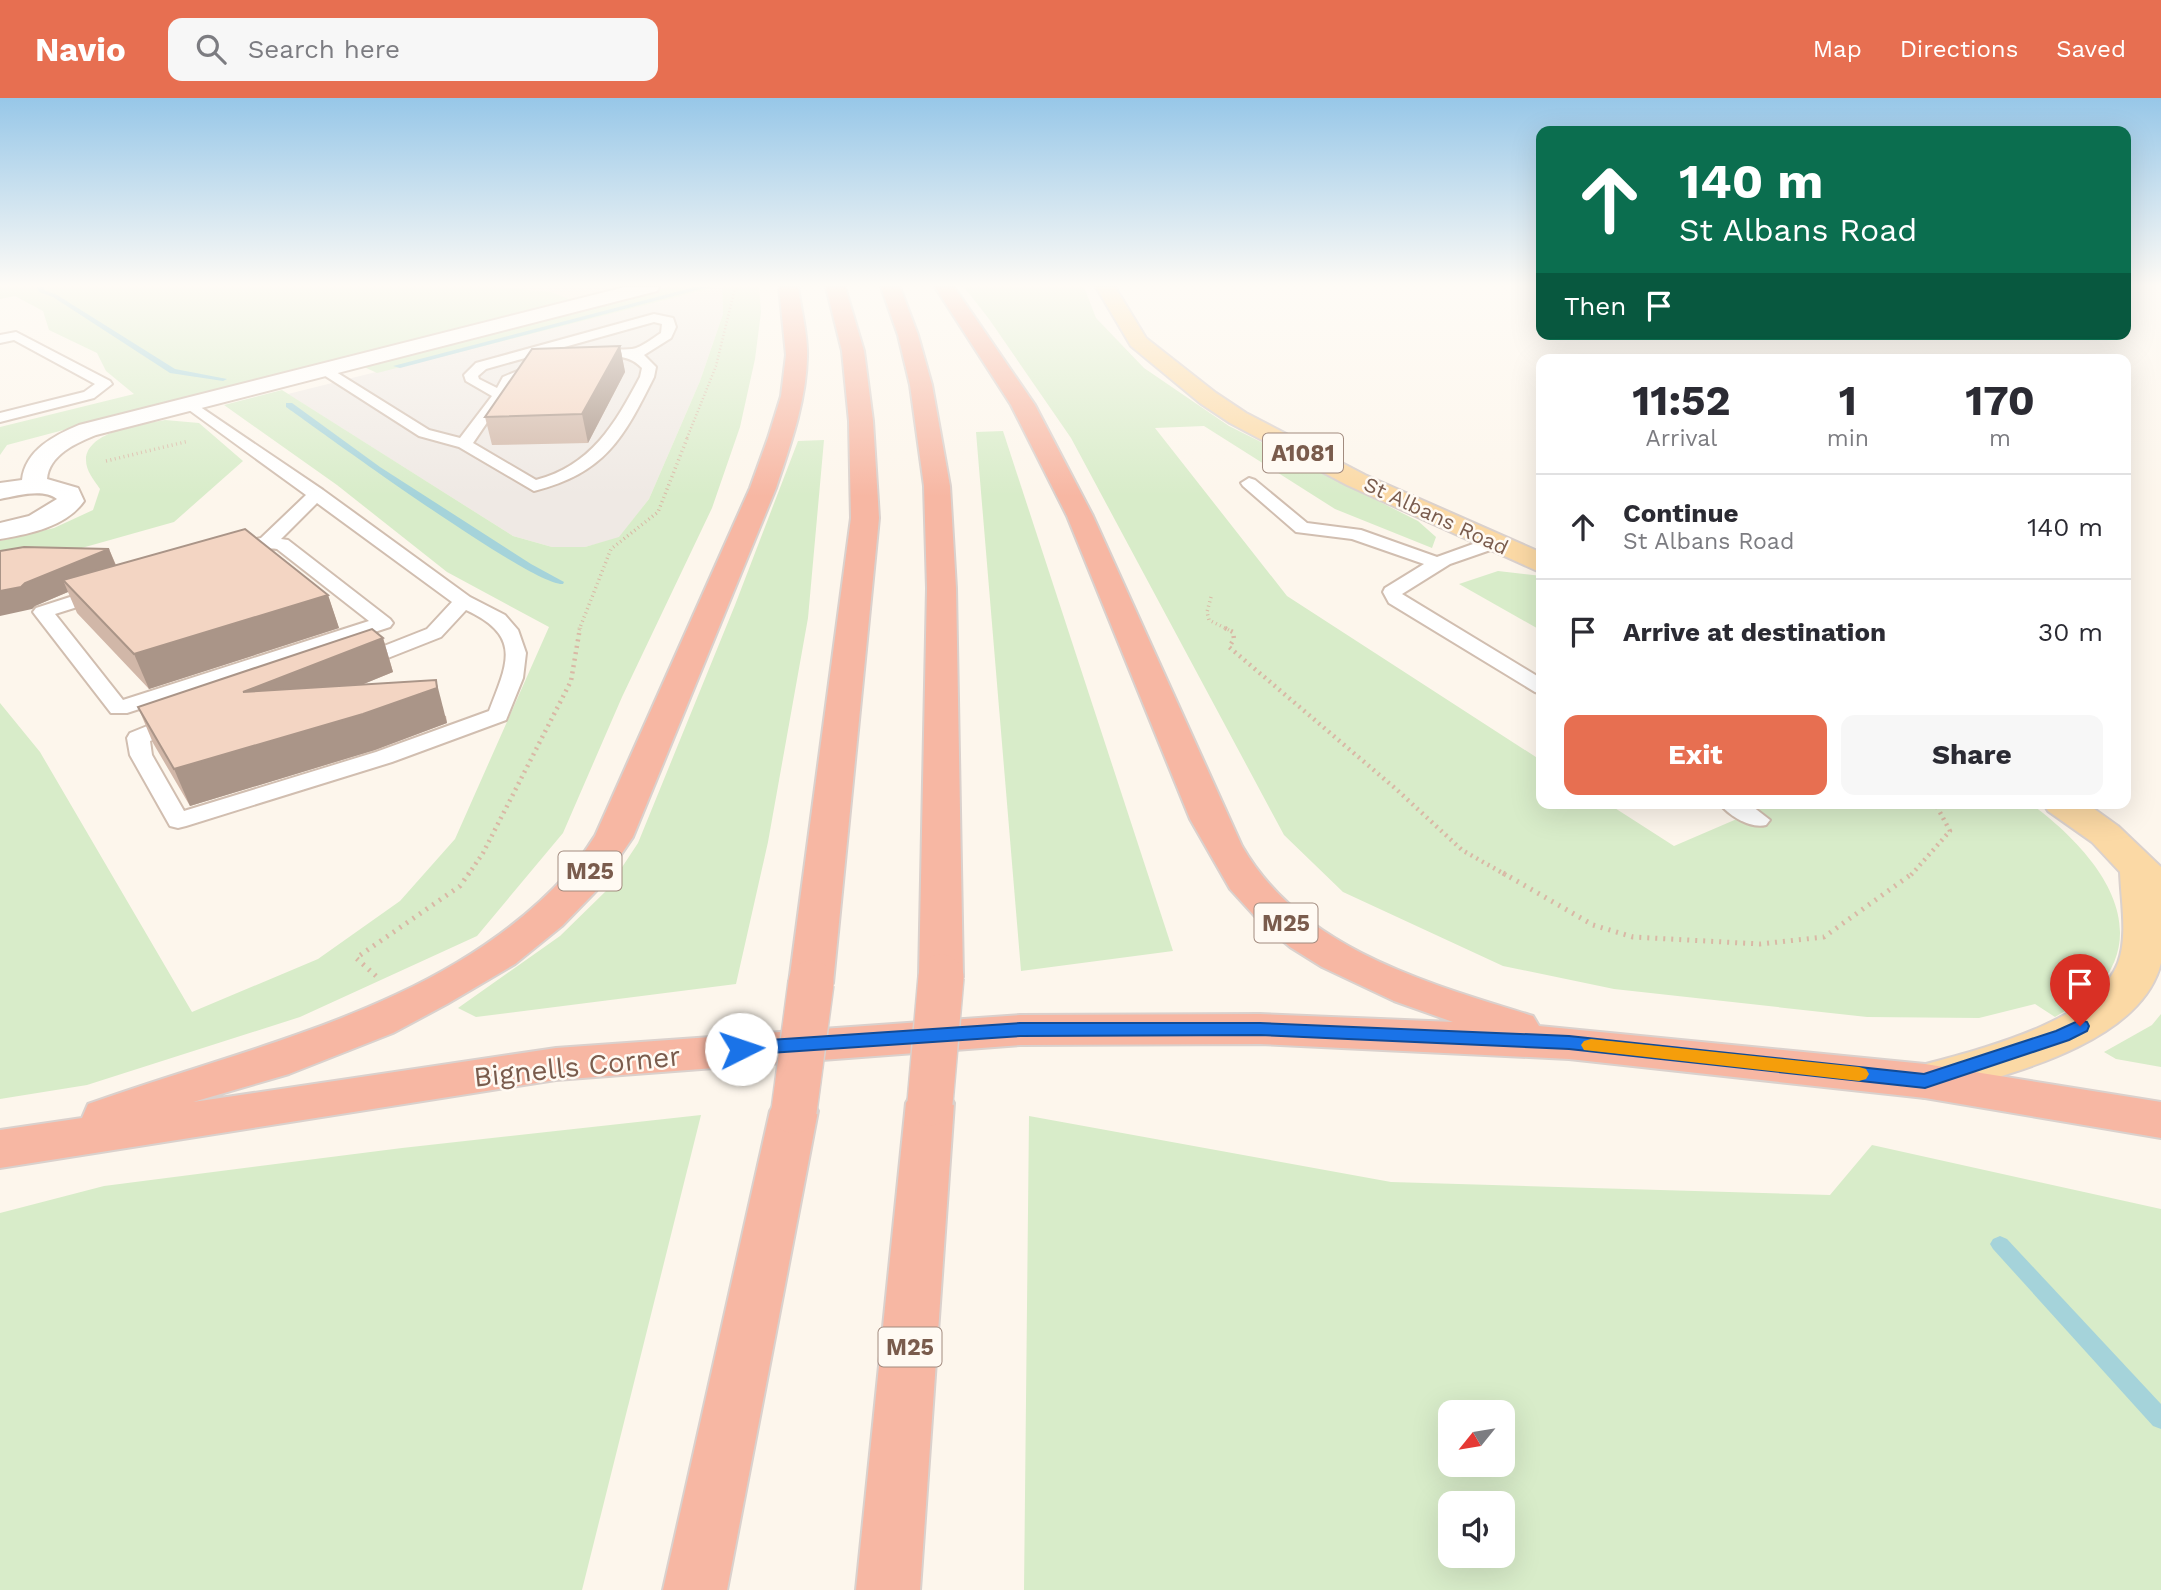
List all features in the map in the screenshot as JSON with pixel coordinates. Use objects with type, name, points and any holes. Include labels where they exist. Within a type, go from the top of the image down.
[{"type":"highway","name":"M25","points":[[17,1145],[189,1085],[273,1062],[377,1022],[432,994],[500,954],[547,917],[582,882],[614,837],[763,488],[792,396],[797,357]]},
{"type":"highway","points":[[695,1590],[794,1111],[811,983],[865,518],[861,421],[854,357]]},
{"type":"highway","name":"M25","points":[[888,1590],[941,977],[942,549],[933,448],[913,357]]},
{"type":"highway","name":"M25","points":[[990,357],[1023,405],[1080,516],[1209,819],[1230,860],[1250,888],[1271,911],[1334,957],[1450,1006],[1569,1043]]},
{"type":"highway","name":"Bignells Corner","points":[[17,1145],[556,1064],[860,1039],[1020,1030],[1260,1029],[1569,1043],[1925,1081],[2161,1120]]},
{"type":"main road","name":"St Albans Road","points":[[1156,357],[1238,418],[1344,474],[1536,561]]},
{"type":"main road","points":[[1925,1081],[2062,1035],[2098,1017],[2124,993],[2140,963],[2150,878],[2105,834],[2070,809]]},
{"type":"street","points":[[12,488],[47,455],[84,431],[375,357]]},
{"type":"street","points":[[0,531],[36,523],[60,512],[71,501],[69,457],[84,431]]},
{"type":"street","points":[[12,488],[59,488],[69,494]]},
{"type":"lane","points":[[0,418],[89,395],[105,384],[54,357]]},
{"type":"lane","points":[[500,395],[473,381],[471,375],[481,366],[508,357]]},
{"type":"lane","points":[[464,444],[508,380],[518,374],[590,357]]},
{"type":"lane","points":[[323,370],[424,433],[464,444],[534,486],[552,483],[566,475],[604,450],[620,431],[648,377],[649,367],[639,357]]},
{"type":"lane","points":[[190,404],[463,601],[498,619],[516,640],[517,659],[498,715],[384,757],[178,821],[141,755],[138,738],[195,716]]},
{"type":"lane","points":[[1249,483],[1302,528],[1355,534],[1438,564]]},
{"type":"lane","points":[[267,542],[317,494]]},
{"type":"lane","points":[[120,587],[43,612],[119,708],[383,622],[282,544],[267,542],[209,556]]},
{"type":"lane","points":[[1493,543],[1438,564],[1392,592],[1396,599],[1536,684]]},
{"type":"lane","points":[[335,670],[434,633],[463,601]]},
{"type":"lane","points":[[1741,809],[1758,820]]},
{"type":"path","points":[[381,981],[356,958],[460,886],[483,853],[571,681],[581,620],[611,549],[658,512],[718,357]]},
{"type":"path","points":[[97,463],[229,431]]},
{"type":"path","points":[[1211,597],[1207,612],[1209,620],[1233,632],[1234,639],[1229,647],[1396,789],[1461,850],[1593,925],[1633,937],[1760,944],[1824,937],[1914,873],[1951,831],[1938,809]]},
{"type":"shaded area","points":[[437,357],[708,357],[649,499],[619,538],[585,547],[552,547],[513,536],[288,394]]},
{"type":"green space","points":[[99,357],[349,357],[7,445],[0,455],[0,427],[134,394],[106,371]]},
{"type":"green space","points":[[398,357],[442,357],[377,373],[362,366]]},
{"type":"green space","points":[[708,357],[755,357],[740,427],[712,508],[622,697],[563,833],[477,936],[300,1017],[87,1085],[0,1099],[0,703],[40,752],[192,1012],[318,959],[400,901],[455,839],[549,627],[447,572],[337,485],[224,405],[282,390],[513,536],[552,547],[585,547],[619,537],[649,499]]},
{"type":"green space","points":[[1015,357],[1133,357],[1144,368],[1229,426],[1418,521],[1436,537],[1432,548],[1335,509],[1204,426],[1155,428],[1287,596],[1536,757],[1536,809],[1616,809],[1674,846],[1760,809],[2038,809],[2073,840],[2108,886],[2117,912],[2120,938],[2113,964],[2092,994],[2055,1017],[2035,1004],[1979,1018],[1867,1017],[1614,989],[1503,966],[1343,892],[1284,835],[1071,438]]},
{"type":"green space","points":[[165,420],[199,423],[243,461],[174,522],[0,571],[0,541],[54,528],[93,510],[100,489],[89,472],[86,460],[88,450],[95,442],[117,431]]},
{"type":"green space","points":[[1003,431],[1173,951],[1021,971],[976,432]]},
{"type":"green space","points":[[824,440],[808,618],[768,842],[736,984],[476,1017],[458,1008],[560,936],[607,890],[638,843],[735,605],[798,441]]},
{"type":"green space","points":[[1498,571],[1536,575],[1536,628],[1459,584]]},
{"type":"green space","points":[[2161,1014],[2161,1067],[2116,1059],[2104,1052],[2152,1025]]},
{"type":"green space","points":[[701,1115],[582,1590],[0,1590],[0,1213],[104,1186],[402,1148]]},
{"type":"green space","points":[[1029,1116],[1391,1182],[1830,1195],[1872,1145],[2161,1209],[2161,1590],[1024,1590]]},
{"type":"building","points":[[527,357],[614,357],[582,414],[485,417]]},
{"type":"building","points":[[245,529],[328,595],[134,654],[63,580]]},
{"type":"building","points":[[24,547],[109,549],[21,587],[0,591],[0,551]]},
{"type":"building","points":[[372,629],[383,638],[243,692],[436,680],[437,688],[363,714],[174,769],[138,707]]},
{"type":"waterway","points":[[150,357],[173,371],[223,379]]},
{"type":"waterway","points":[[397,366],[434,357]]},
{"type":"waterway","points":[[289,405],[377,469],[527,566],[559,582]]},
{"type":"waterway","points":[[2000,1244],[2161,1419]]},
{"type":"slow traffic","points":[[1591,1045],[1859,1074]]},
{"type":"route","points":[[741,1049],[1020,1030],[1260,1029],[1569,1043],[1925,1081],[2062,1035],[2080,1026]]}]
